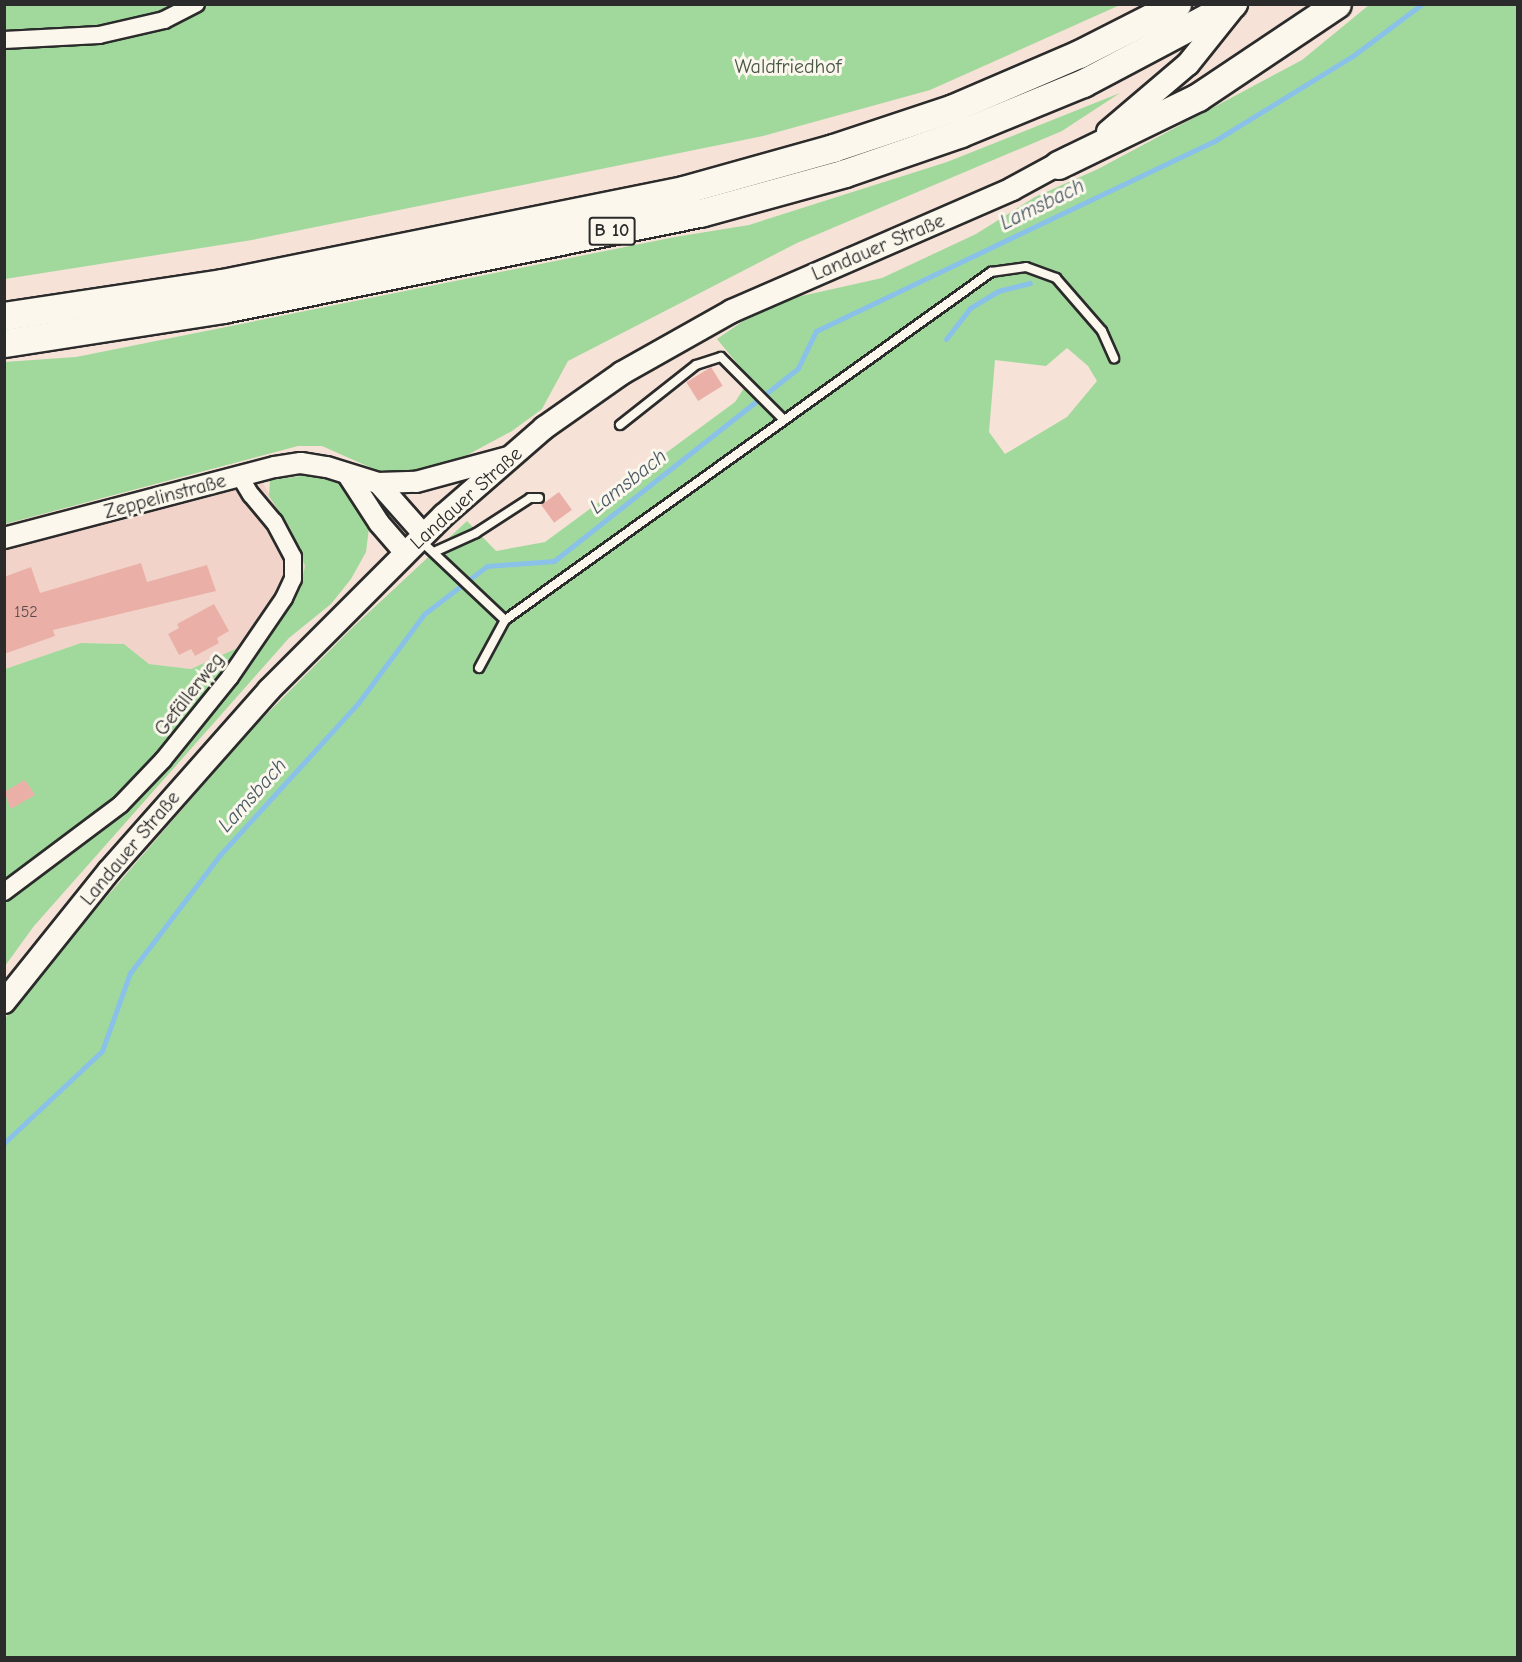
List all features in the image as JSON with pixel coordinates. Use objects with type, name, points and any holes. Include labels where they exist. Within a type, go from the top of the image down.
[{"type":"highway","name":"B 10","points":[[4,316],[222,283],[683,190],[834,148],[953,108],[1079,54],[1177,4]]},
{"type":"highway","name":"B 10","points":[[4,343],[234,307],[700,213],[845,172],[961,133],[1083,83],[1194,28],[1232,4]]},
{"type":"highway","points":[[1058,165],[1198,97],[1337,4]]},
{"type":"main road","name":"Landauer Straße","points":[[4,1002],[172,798],[269,690],[511,456],[590,395],[675,342],[799,280],[969,208],[1058,165],[1162,89],[1236,4]]},
{"type":"street","points":[[4,40],[99,34],[164,20],[196,4]]},
{"type":"street","name":"Zeppelinstraße","points":[[4,538],[301,463],[327,467],[378,483],[416,482],[511,456]]},
{"type":"street","points":[[348,475],[420,545]]},
{"type":"street","name":"Gefällerweg","points":[[4,892],[121,804],[163,760],[230,678],[284,598],[293,579],[293,557],[274,522],[250,495],[240,477]]},
{"type":"street","points":[[378,483],[420,545]]},
{"type":"lane","points":[[479,668],[505,620],[992,272],[1026,267],[1056,278],[1101,331],[1114,358]]},
{"type":"lane","points":[[620,425],[696,365],[721,357],[784,420]]},
{"type":"lane","points":[[420,545],[476,533],[530,498],[540,498]]},
{"type":"lane","points":[[420,545],[505,620]]},
{"type":"shaded area","points":[[250,462],[290,528],[305,566],[301,589],[270,633],[191,669],[149,664],[124,644],[81,643],[5,669],[4,524]]},
{"type":"green space","name":"Waldfriedhof","points":[[4,5],[1120,5],[930,90],[763,136],[252,240],[5,279]]},
{"type":"green space","points":[[1369,5],[1517,5],[1517,1657],[5,1657],[4,1020],[32,983],[249,732],[351,629],[467,521],[496,551],[545,542],[735,402],[750,379],[717,339],[749,317],[788,299],[882,278],[976,234],[1035,197],[1098,169],[1302,60]],"holes":[[[1067,348],[1088,366],[1097,381],[1067,417],[1005,454],[989,432],[995,360],[1046,366]]]},
{"type":"green space","points":[[1120,93],[1062,131],[797,243],[568,361],[542,409],[512,431],[458,460],[424,472],[385,474],[322,446],[298,446],[5,524],[4,362],[76,357],[675,237],[749,225],[947,162]]},
{"type":"green space","points":[[309,475],[340,482],[364,508],[369,528],[366,552],[351,579],[331,604],[289,638],[34,926],[5,966],[5,669],[81,643],[124,644],[149,664],[191,669],[270,633],[300,589],[305,566],[290,528],[269,496],[270,480]]},
{"type":"building","points":[[711,367],[723,386],[698,401],[686,382]]},
{"type":"building","points":[[559,492],[572,510],[554,523],[541,505]]},
{"type":"building","points":[[141,563],[147,582],[207,565],[216,591],[53,630],[55,636],[4,654],[4,577],[31,567],[40,593]]},
{"type":"building","points":[[214,604],[229,631],[217,638],[219,643],[195,656],[191,649],[179,655],[168,634],[179,628],[177,624]]},
{"type":"building","points":[[25,780],[35,795],[11,809],[4,792]]},
{"type":"waterway","name":"Lamsbach","points":[[4,1143],[102,1051],[130,973],[219,856],[359,702],[424,614],[487,566],[554,561],[798,368],[816,331],[1216,140],[1354,55],[1422,4]]},
{"type":"waterway","points":[[946,339],[970,308],[998,291],[1030,283]]}]
